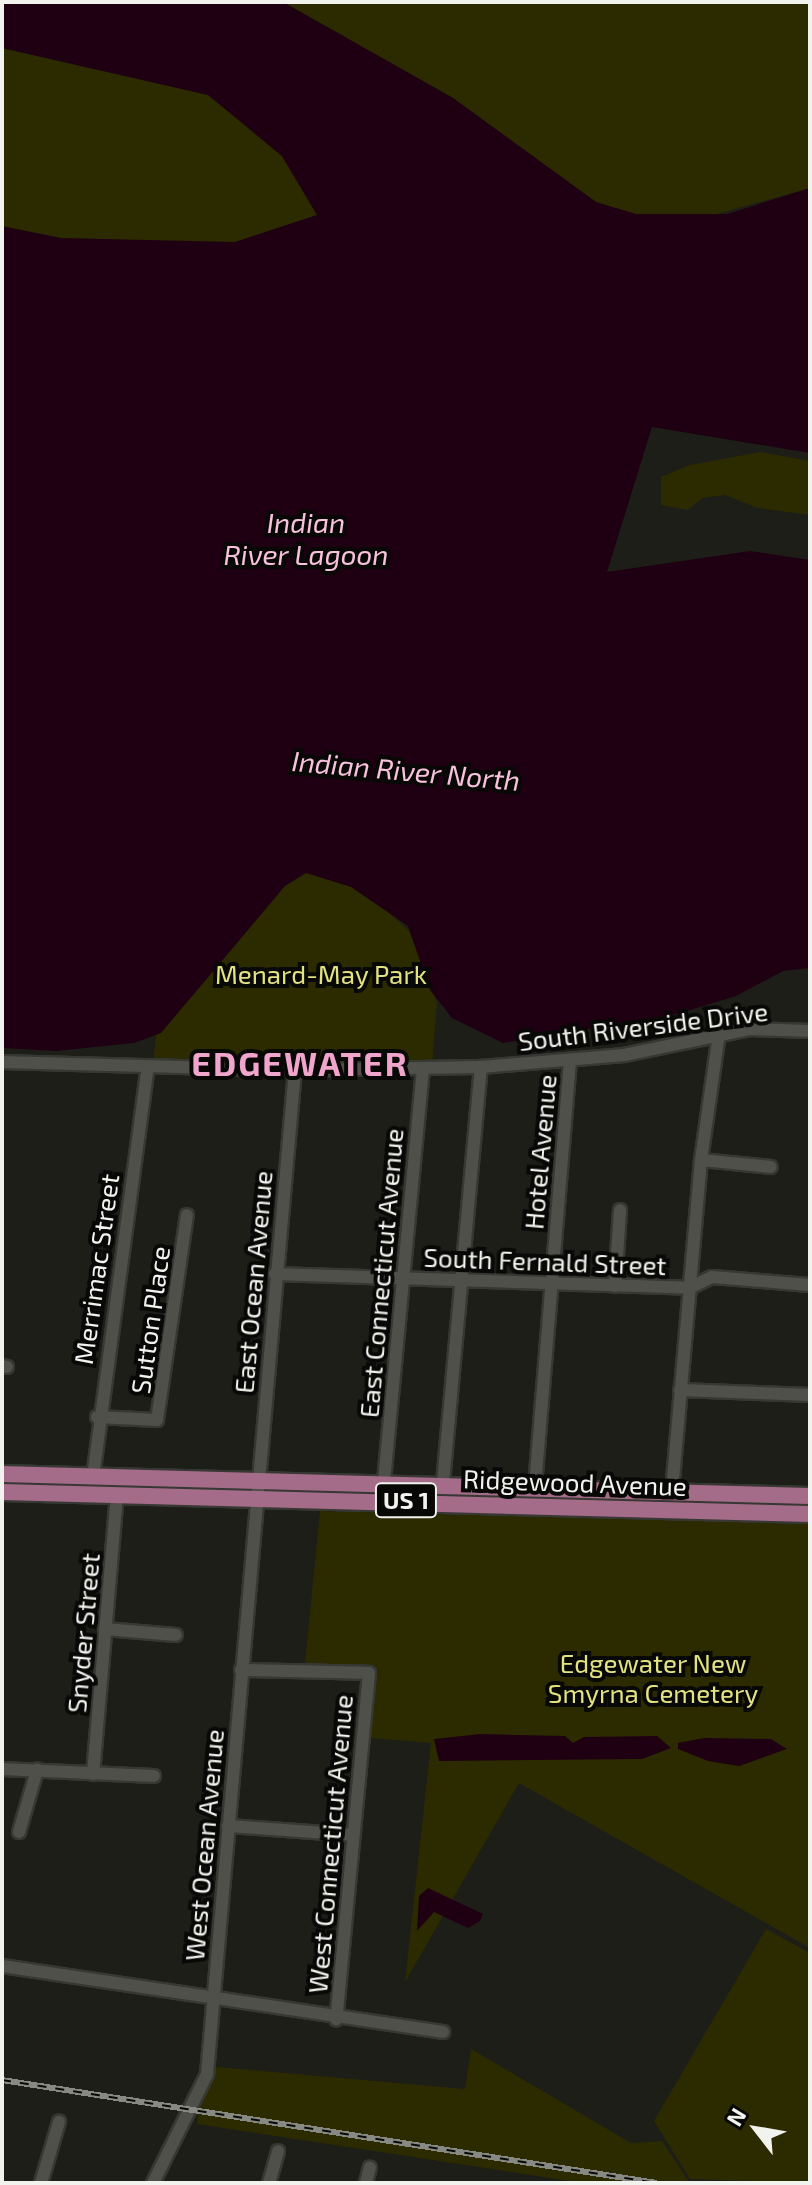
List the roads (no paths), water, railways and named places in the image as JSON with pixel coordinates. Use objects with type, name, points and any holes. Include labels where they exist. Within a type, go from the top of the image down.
[{"type":"main road","name":"Ridgewood Avenue","points":[[2,1474],[384,1481],[810,1496]]},
{"type":"main road","points":[[2,1482],[24,1482],[29,1475]]},
{"type":"main road","points":[[554,1505],[566,1497],[653,1499],[668,1491]]},
{"type":"main road","name":"Ridgewood Avenue","points":[[2,1492],[810,1514]]},
{"type":"main road","points":[[685,1510],[699,1500],[792,1502],[810,1496]]},
{"type":"street","name":"South Riverside Drive","points":[[2,1062],[295,1070],[481,1067],[570,1062],[719,1033],[810,1031]]},
{"type":"street","points":[[668,1491],[701,1160],[719,1033]]},
{"type":"street","name":"Hotel Avenue","points":[[535,1486],[570,1062]]},
{"type":"street","name":"Merrimac Street","points":[[93,1477],[97,1417],[148,1067]]},
{"type":"street","points":[[443,1483],[481,1067]]},
{"type":"street","name":"East Connecticut Avenue","points":[[384,1481],[423,1069]]},
{"type":"street","name":"East Ocean Avenue","points":[[256,1497],[295,1070]]},
{"type":"street","points":[[701,1160],[771,1167]]},
{"type":"street","points":[[615,1286],[620,1210]]},
{"type":"street","name":"Sutton Place","points":[[97,1417],[157,1420],[187,1215]]},
{"type":"street","name":"South Fernald Street","points":[[275,1274],[689,1288],[712,1277],[810,1285]]},
{"type":"street","points":[[680,1390],[810,1395]]},
{"type":"street","name":"Snyder Street","points":[[93,1774],[117,1496]]},
{"type":"street","name":"West Ocean Avenue","points":[[153,2183],[169,2144],[202,2093],[214,1997],[256,1497]]},
{"type":"street","points":[[105,1629],[176,1635]]},
{"type":"street","name":"West Connecticut Avenue","points":[[241,1670],[369,1673],[336,2019]]},
{"type":"street","points":[[2,1769],[154,1776]]},
{"type":"street","points":[[19,1832],[37,1770]]},
{"type":"street","points":[[228,1826],[353,1835]]},
{"type":"street","points":[[2,1966],[214,1997],[336,2019],[443,2032]]},
{"type":"street","points":[[41,2183],[59,2122]]},
{"type":"street","points":[[269,2183],[278,2151]]},
{"type":"street","points":[[366,2183],[370,2167]]},
{"type":"water","name":"Indian River Lagoon","points":[[2,2],[283,2],[453,98],[596,202],[636,214],[727,214],[810,188],[810,453],[652,427],[607,572],[750,551],[810,560],[810,968],[783,971],[736,996],[677,1014],[503,1043],[452,1018],[430,990],[408,926],[351,887],[306,873],[285,886],[161,1033],[134,1043],[56,1051],[2,1048],[2,226],[61,238],[235,242],[317,215],[282,156],[208,95],[2,48]]},
{"type":"water","points":[[481,1734],[565,1736],[573,1743],[584,1737],[657,1736],[671,1748],[642,1759],[439,1761],[434,1739]]},
{"type":"water","points":[[704,1738],[771,1739],[787,1749],[739,1766],[708,1761],[678,1749],[678,1743]]},
{"type":"water","points":[[428,1888],[483,1914],[480,1921],[468,1928],[434,1912],[417,1931],[419,1896]]},
{"type":"railway","points":[[2,2080],[657,2183]]},
{"type":"district","name":"EDGEWATER","points":[[300,1063]]},
{"type":"water label","name":"Indian River North","points":[[406,770]]},
{"type":"park label","name":"Menard-May Park","points":[[321,974]]},
{"type":"park label","name":"Edgewater New Smyrna Cemetery","points":[[653,1678]]}]
